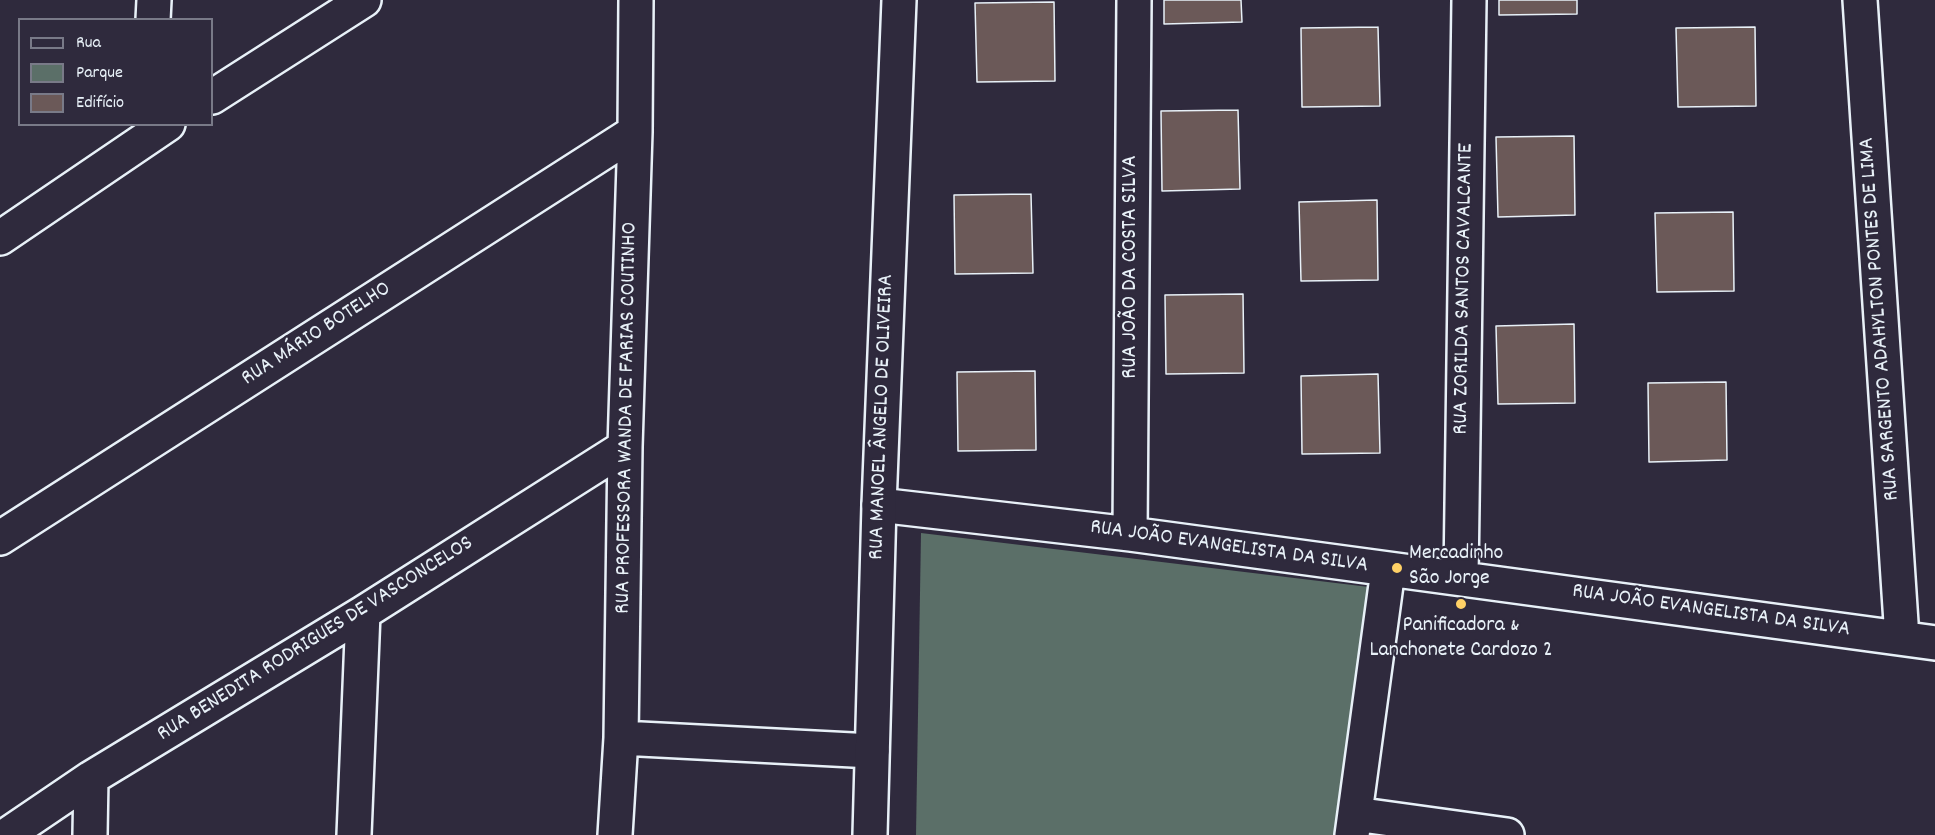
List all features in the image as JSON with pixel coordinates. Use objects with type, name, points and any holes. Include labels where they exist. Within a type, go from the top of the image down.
[{"type":"street","points":[[153,18],[154,0]]},
{"type":"street","points":[[213,96],[364,0]]},
{"type":"street","name":"RUA PROFESSORA WANDA DE FARIAS COUTINHO","points":[[615,835],[621,738],[625,447],[635,132],[636,0]]},
{"type":"street","name":"RUA MANOEL ÂNGELO DE OLIVEIRA","points":[[870,835],[879,505],[899,0]]},
{"type":"street","name":"RUA JOÃO DA COSTA SILVA","points":[[1130,534],[1134,0]]},
{"type":"street","name":"RUA ZORILDA SANTOS CAVALCANTE","points":[[1461,578],[1469,0]]},
{"type":"street","name":"RUA SARGENTO ADAHYLTON PONTES DE LIMA","points":[[1860,0],[1902,638]]},
{"type":"street","points":[[0,238],[157,128]]},
{"type":"street","name":"RUA MÁRIO BOTELHO","points":[[0,538],[635,132]]},
{"type":"street","name":"RUA BENEDITA RODRIGUES DE VASCONCELOS","points":[[7,835],[91,778],[363,613],[625,447]]},
{"type":"street","name":"RUA JOÃO EVANGELISTA DA SILVA","points":[[879,505],[1130,534],[1935,643]]},
{"type":"street","points":[[1388,570],[1353,825],[1507,835]]},
{"type":"street","points":[[354,835],[363,613]]},
{"type":"street","points":[[621,738],[872,751]]},
{"type":"street","points":[[90,835],[91,778]]},
{"type":"green space","points":[[921,533],[1369,587],[1334,835],[916,835]]},
{"type":"building","points":[[1164,0],[1241,0],[1242,22],[1164,24]]},
{"type":"building","points":[[1499,0],[1577,0],[1577,14],[1499,15]]},
{"type":"building","points":[[1054,2],[1055,81],[977,82],[975,3]]},
{"type":"building","points":[[1378,27],[1380,106],[1302,107],[1301,28]]},
{"type":"building","points":[[1755,27],[1756,106],[1678,107],[1676,28]]},
{"type":"building","points":[[1238,110],[1240,189],[1162,191],[1161,111]]},
{"type":"building","points":[[1574,136],[1575,215],[1498,217],[1496,137]]},
{"type":"building","points":[[1031,194],[1033,273],[955,274],[954,195]]},
{"type":"building","points":[[1377,200],[1378,280],[1301,281],[1299,202]]},
{"type":"building","points":[[1733,212],[1734,291],[1657,292],[1655,213]]},
{"type":"building","points":[[1243,294],[1244,373],[1166,374],[1165,295]]},
{"type":"building","points":[[1574,324],[1575,403],[1498,404],[1496,326]]},
{"type":"building","points":[[1035,371],[1036,450],[958,451],[957,372]]},
{"type":"building","points":[[1378,374],[1380,453],[1302,454],[1301,376]]},
{"type":"building","points":[[1726,382],[1727,460],[1649,462],[1648,383]]},
{"type":"place","name":"Mercadinho São Jorge","points":[[1397,568]]},
{"type":"place","name":"Panificadora & Lanchonete Cardozo 2","points":[[1461,604]]}]
